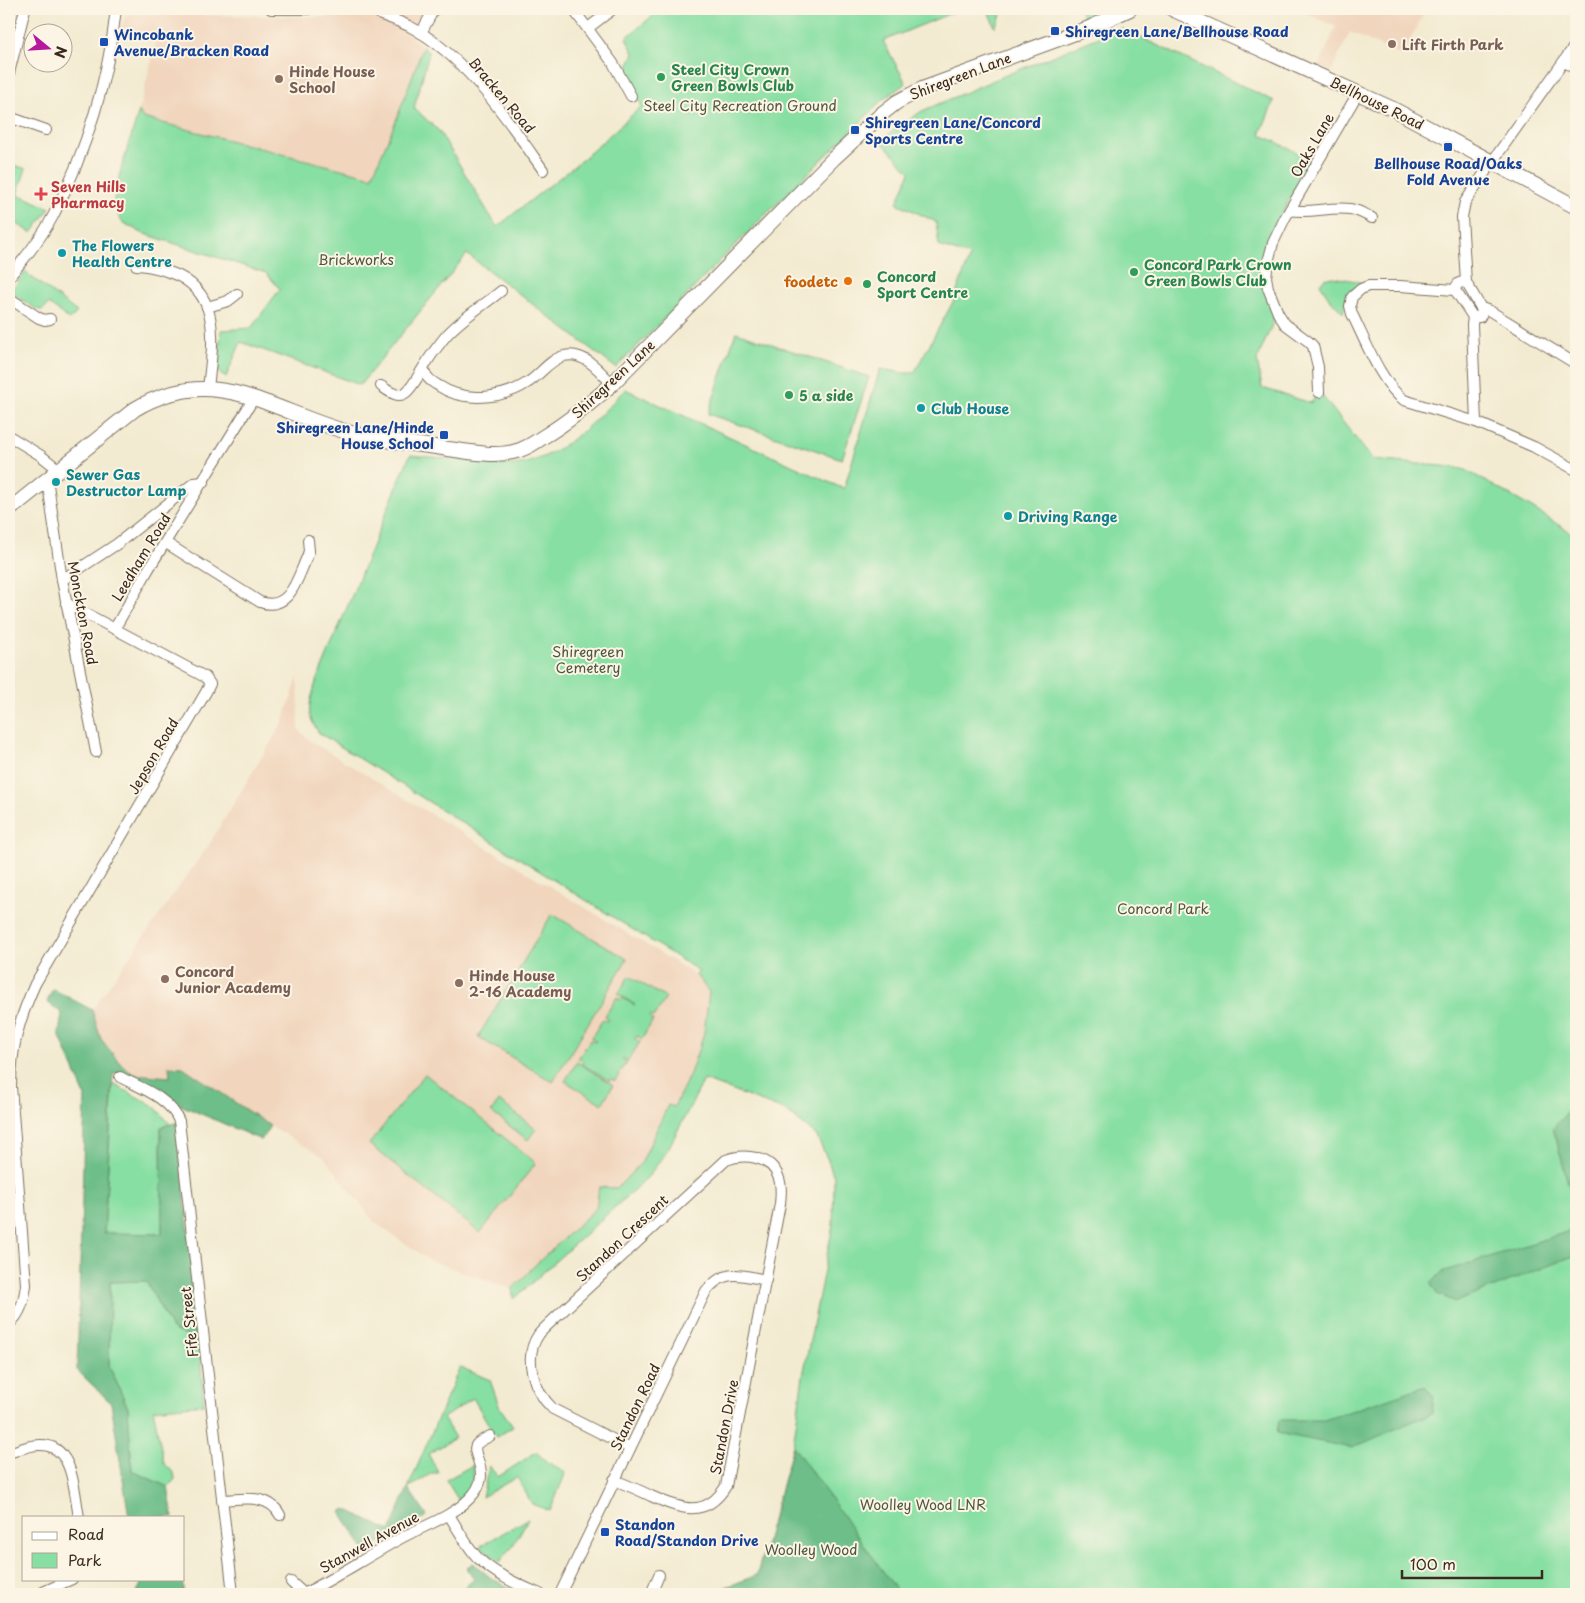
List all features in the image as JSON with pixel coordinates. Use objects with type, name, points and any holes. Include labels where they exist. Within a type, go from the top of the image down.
[{"type":"street","points":[[9,72],[25,9]]},
{"type":"street","points":[[9,277],[55,214],[69,183],[96,106],[105,70],[116,9]]},
{"type":"street","points":[[271,9],[308,9]]},
{"type":"street","points":[[422,34],[434,9]]},
{"type":"street","points":[[573,9],[613,63],[631,96]]},
{"type":"street","points":[[588,28],[613,9]]},
{"type":"street","name":"Shiregreen Lane","points":[[9,510],[135,409],[152,399],[181,390],[208,388],[225,390],[254,398],[328,426],[352,433],[400,442],[473,452],[508,453],[520,450],[562,426],[612,384],[828,165],[884,112],[922,89],[1089,28],[1130,9]]},
{"type":"street","name":"Bellhouse Road","points":[[1172,9],[1358,92],[1576,207]]},
{"type":"street","name":"Bracken Road","points":[[381,15],[422,34],[467,72],[507,120],[543,170]]},
{"type":"street","points":[[1474,317],[1480,317],[1482,313],[1466,282],[1463,209],[1469,194],[1576,44]]},
{"type":"street","points":[[1564,62],[1576,68]]},
{"type":"street","name":"Oaks Lane","points":[[1319,392],[1318,367],[1313,346],[1285,324],[1274,305],[1266,277],[1272,243],[1358,92]]},
{"type":"street","points":[[9,118],[46,130]]},
{"type":"street","points":[[1290,210],[1299,212],[1343,208],[1360,211],[1372,218]]},
{"type":"street","points":[[136,265],[152,267],[184,278],[197,289],[207,307],[213,336],[208,388]]},
{"type":"street","points":[[1455,290],[1456,285],[1460,282],[1466,282]]},
{"type":"street","points":[[1455,290],[1368,286],[1352,296],[1350,306],[1352,314],[1387,384],[1404,400],[1476,422],[1534,447],[1576,470]]},
{"type":"street","points":[[381,386],[394,394],[405,394],[446,336],[501,290]]},
{"type":"street","points":[[1455,290],[1474,317],[1472,326],[1476,422]]},
{"type":"street","points":[[207,307],[228,301],[237,294]]},
{"type":"street","points":[[9,298],[39,318],[44,320],[50,319]]},
{"type":"street","points":[[1481,308],[1490,311],[1576,364]]},
{"type":"street","points":[[423,370],[426,377],[447,392],[474,397],[489,396],[503,394],[526,384],[556,360],[564,356],[578,356],[600,371],[612,384]]},
{"type":"street","name":"Leedham Road","points":[[115,628],[148,570],[204,482],[254,398]]},
{"type":"street","points":[[9,437],[40,455],[53,474]]},
{"type":"street","name":"Monckton Road","points":[[53,474],[62,580],[96,752]]},
{"type":"street","points":[[62,580],[117,544],[194,483],[204,482]]},
{"type":"street","points":[[166,543],[260,602],[274,604],[280,603],[289,595],[307,557],[309,551],[308,540]]},
{"type":"street","name":"Jepson Road","points":[[9,1324],[20,1312],[26,1285],[11,1086],[11,1061],[15,1036],[35,984],[209,688],[208,680],[205,677],[66,603]]},
{"type":"street","name":"Fife Street","points":[[120,1077],[152,1094],[166,1104],[177,1115],[180,1122],[233,1594]]},
{"type":"street","name":"Standon Crescent","points":[[630,1448],[553,1409],[545,1401],[538,1390],[531,1358],[539,1334],[726,1160],[737,1156],[747,1156],[765,1162],[778,1176],[780,1184],[780,1204],[766,1280]]},
{"type":"street","name":"Standon Road","points":[[560,1594],[706,1291],[714,1282],[728,1275],[766,1280]]},
{"type":"street","name":"Standon Drive","points":[[614,1480],[682,1508],[694,1509],[702,1507],[722,1493],[729,1474],[766,1280]]},
{"type":"street","name":"Stanwell Avenue","points":[[304,1594],[402,1538],[449,1515],[469,1499],[479,1488],[482,1478],[482,1470],[475,1448],[477,1444],[490,1436]]},
{"type":"street","points":[[9,1453],[38,1444],[55,1448],[63,1454],[69,1464],[78,1516]]},
{"type":"street","points":[[222,1500],[262,1499],[274,1506],[280,1515]]},
{"type":"street","points":[[449,1515],[473,1552],[487,1566],[505,1578],[540,1594]]},
{"type":"street","points":[[651,1594],[659,1575]]},
{"type":"street","points":[[43,1592],[70,1580]]},
{"type":"street","points":[[291,1582],[304,1594]]},
{"type":"shaded area","name":"Hinde House School","points":[[343,9],[424,9],[411,36],[423,47],[397,118],[372,177],[143,118],[139,111],[156,43],[119,33],[125,17],[134,14],[327,17]]},
{"type":"shaded area","name":"Lift Firth Park","points":[[1298,9],[1426,9],[1402,56],[1350,32],[1331,72],[1319,67],[1336,27]]},
{"type":"shaded area","name":"Hinde House 2-16 Academy","points":[[298,677],[299,730],[309,740],[696,975],[709,992],[704,1033],[690,1074],[674,1107],[668,1106],[642,1162],[636,1170],[512,1289],[429,1260],[374,1222],[324,1157],[270,1126],[184,1067],[170,1077],[133,1074],[120,1063],[101,1039],[92,1010],[208,846],[283,722]]},
{"type":"green space","points":[[661,9],[961,9],[883,41],[906,83],[884,99],[754,226],[616,368],[467,254],[360,385],[241,342],[226,377],[221,375],[218,368],[221,330],[251,328],[280,289],[266,273],[142,233],[122,222],[113,205],[120,173],[139,111],[143,118],[372,177],[397,118],[423,47],[429,53],[414,108],[439,131],[497,227],[583,159],[642,106],[624,75],[634,53],[626,38]]},
{"type":"green space","points":[[987,9],[1004,9],[995,27]]},
{"type":"green space","points":[[1080,9],[1115,9],[1088,21],[1083,17]]},
{"type":"green space","name":"Concord Park","points":[[1121,28],[1274,101],[1260,134],[1310,159],[1267,243],[1264,282],[1275,318],[1257,360],[1262,388],[1311,403],[1319,392],[1373,460],[1453,467],[1466,470],[1576,536],[1576,784],[1572,791],[1576,795],[1576,1594],[717,1594],[719,1590],[757,1575],[793,1446],[803,1376],[833,1225],[834,1177],[827,1158],[816,1135],[786,1111],[704,1080],[668,1149],[649,1176],[514,1299],[512,1289],[596,1208],[599,1187],[617,1188],[642,1162],[668,1105],[674,1107],[690,1074],[704,1033],[709,992],[696,975],[699,971],[319,733],[310,715],[310,705],[315,685],[410,455],[505,465],[530,462],[546,456],[575,437],[589,426],[625,389],[844,489],[880,369],[914,373],[953,302],[970,256],[939,246],[936,222],[897,203],[910,172],[880,140],[922,111]]},
{"type":"green space","points":[[9,163],[26,169],[17,194],[50,208],[32,233],[9,219]]},
{"type":"green space","points":[[25,272],[77,312],[70,320],[49,304],[42,310],[36,309],[13,294],[12,290]]},
{"type":"green space","points":[[1332,277],[1365,284],[1351,291],[1345,302],[1343,313],[1329,298],[1320,284],[1324,279]]},
{"type":"green space","name":"5 a side","points":[[736,332],[869,377],[842,459],[708,414]]},
{"type":"green space","points":[[552,914],[627,959],[553,1082],[478,1037]]},
{"type":"green space","points":[[629,976],[666,998],[654,1017],[651,1015],[649,1017],[653,1020],[642,1039],[637,1036],[635,1039],[640,1042],[628,1061],[624,1058],[623,1060],[627,1062],[615,1081],[611,1079],[610,1081],[582,1064],[583,1061],[578,1059],[590,1040],[596,1041],[591,1038],[603,1019],[607,1021],[608,1018],[605,1016],[617,997],[620,1000],[622,998],[635,1005],[618,994]]},
{"type":"green space","points":[[53,989],[92,1010],[101,1039],[120,1063],[133,1074],[170,1077],[169,1066],[183,1067],[270,1126],[261,1140],[113,1073],[104,1233],[162,1234],[161,1127],[178,1122],[199,1342],[172,1329],[146,1281],[110,1282],[109,1366],[128,1408],[132,1471],[168,1487],[173,1516],[129,1516],[111,1403],[77,1370],[85,1096],[59,1034],[62,1013],[47,1002]]},
{"type":"green space","points":[[577,1062],[613,1085],[602,1104],[565,1081]]},
{"type":"green space","points":[[425,1074],[536,1163],[480,1233],[369,1144]]},
{"type":"green space","points":[[113,1084],[154,1106],[170,1124],[161,1127],[162,1234],[104,1233]]},
{"type":"green space","points":[[499,1101],[536,1129],[528,1140],[491,1112]]},
{"type":"green space","points":[[1576,1107],[1576,1198],[1571,1194],[1553,1128],[1570,1109]]},
{"type":"green space","points":[[1576,1229],[1576,1255],[1456,1302],[1437,1294],[1431,1284],[1442,1272]]},
{"type":"green space","points":[[146,1281],[172,1329],[199,1342],[204,1404],[153,1409],[164,1463],[174,1473],[175,1479],[168,1487],[132,1471],[128,1408],[109,1366],[110,1282]]},
{"type":"green space","points":[[460,1367],[490,1380],[499,1406],[513,1427],[496,1437],[473,1398],[443,1418],[455,1438],[428,1454],[439,1473],[432,1473],[408,1488]]},
{"type":"green space","points":[[1425,1386],[1434,1397],[1432,1413],[1352,1448],[1277,1433],[1279,1420],[1324,1420]]},
{"type":"green space","name":"Woolley Wood","points":[[793,1446],[895,1588],[896,1594],[717,1594],[719,1590],[757,1575]]},
{"type":"green space","points":[[536,1452],[547,1462],[566,1472],[550,1511],[532,1504],[517,1477],[482,1497],[489,1466],[498,1477]]},
{"type":"green space","points":[[473,1465],[471,1485],[459,1501],[446,1480]]},
{"type":"green space","points":[[408,1488],[427,1516],[365,1551],[341,1512],[346,1509],[390,1531]]},
{"type":"green space","points":[[528,1519],[511,1549],[509,1549],[500,1562],[480,1546]]},
{"type":"green space","points":[[473,1563],[491,1578],[512,1589],[509,1594],[466,1594],[463,1589],[474,1579],[467,1568]]},
{"type":"green space","points":[[141,1580],[182,1580],[184,1594],[136,1594]]},
{"type":"place","name":"Shiregreen Lane/Bellhouse Road","points":[[1055,31]]},
{"type":"place","name":"Wincobank Avenue/Bracken Road","points":[[104,42]]},
{"type":"place","name":"Lift Firth Park","points":[[1392,44]]},
{"type":"place","name":"Steel City Crown Green Bowls Club","points":[[661,77]]},
{"type":"place","name":"Hinde House School","points":[[279,79]]},
{"type":"place","name":"Shiregreen Lane/Concord Sports Centre","points":[[855,130]]},
{"type":"place","name":"Bellhouse Road/Oaks Fold Avenue","points":[[1448,147]]},
{"type":"place","name":"Seven Hills Pharmacy","points":[[41,194]]},
{"type":"place","name":"The Flowers Health Centre","points":[[62,253]]},
{"type":"place","name":"Concord Park Crown Green Bowls Club","points":[[1134,272]]},
{"type":"place","name":"foodetc","points":[[848,281]]},
{"type":"place","name":"Concord Sport Centre","points":[[867,284]]},
{"type":"place","name":"5 a side","points":[[789,395]]},
{"type":"place","name":"Club House","points":[[921,408]]},
{"type":"place","name":"Shiregreen Lane/Hinde House School","points":[[444,435]]},
{"type":"place","name":"Sewer Gas Destructor Lamp","points":[[56,482]]},
{"type":"place","name":"Driving Range","points":[[1008,516]]},
{"type":"place","name":"Concord Junior Academy","points":[[165,979]]},
{"type":"place","name":"Hinde House 2-16 Academy","points":[[459,983]]},
{"type":"place","name":"Standon Road/Standon Drive","points":[[605,1532]]},
{"type":"park label","name":"Steel City Recreation Ground","points":[[740,105]]},
{"type":"park label","name":"Brickworks","points":[[356,259]]},
{"type":"park label","name":"Shiregreen Cemetery","points":[[588,660]]},
{"type":"park label","name":"Woolley Wood LNR","points":[[923,1504]]}]
